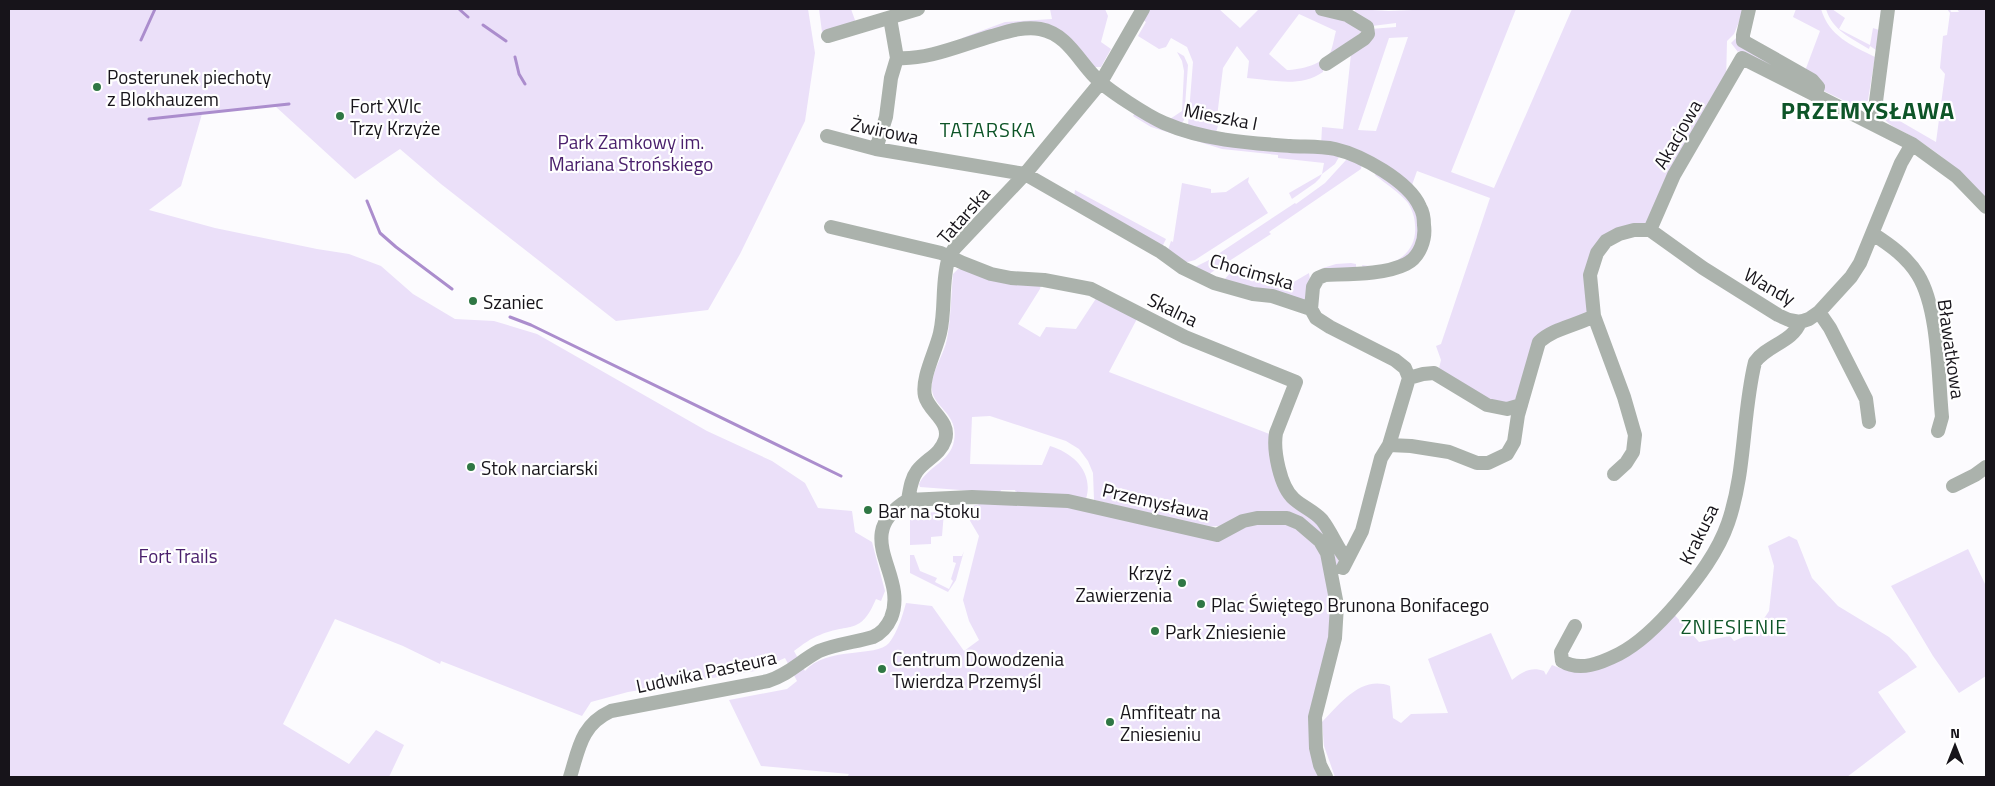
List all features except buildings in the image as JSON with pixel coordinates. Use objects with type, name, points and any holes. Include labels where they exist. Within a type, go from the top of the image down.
[{"type":"street","points":[[828,36],[918,9]]},
{"type":"street","name":"Tatarska","points":[[908,500],[912,480],[918,469],[938,452],[945,439],[942,420],[925,396],[925,389],[928,364],[940,334],[949,257],[954,248],[1024,174],[1100,82],[1143,9]]},
{"type":"street","points":[[1322,9],[1349,12],[1367,27],[1368,34],[1364,39],[1326,64]]},
{"type":"street","points":[[1749,9],[1743,35],[1744,41],[1812,80],[1818,87],[1815,96],[1912,144],[1950,172],[1986,207]]},
{"type":"street","points":[[1870,122],[1874,112],[1888,9]]},
{"type":"street","points":[[876,149],[886,117],[891,78],[897,58],[890,18]]},
{"type":"street","name":"Mieszka I","points":[[897,58],[921,56],[1007,32],[1039,29],[1056,35],[1073,50],[1100,82],[1162,123],[1185,131],[1244,142],[1334,149],[1360,157],[1405,187],[1414,196],[1424,218],[1425,231],[1422,245],[1409,262],[1399,267],[1385,271],[1325,275],[1318,278],[1313,287],[1311,309]]},
{"type":"street","name":"Akacjowa","points":[[1650,230],[1674,175],[1742,58],[1815,96]]},
{"type":"street","name":"Żwirowa","points":[[827,136],[876,149],[1024,174]]},
{"type":"street","name":"Wandy","points":[[1650,230],[1704,268],[1778,315],[1788,320],[1800,322],[1819,312],[1851,277],[1860,263],[1901,163],[1912,144]]},
{"type":"street","name":"Chocimska","points":[[1024,174],[1161,252],[1183,268],[1214,283],[1253,294],[1272,296],[1311,309],[1316,318],[1330,327],[1395,360],[1404,368],[1409,378]]},
{"type":"street","name":"Skalna","points":[[831,228],[935,251],[990,274],[1011,278],[1044,280],[1091,289],[1185,337],[1296,382],[1275,442],[1275,450],[1284,484],[1294,499],[1308,508],[1322,521],[1347,560]]},
{"type":"street","points":[[1614,474],[1626,463],[1632,452],[1635,435],[1624,397],[1594,316],[1590,274],[1597,253],[1606,241],[1619,234],[1639,229],[1650,230]]},
{"type":"street","name":"Bławatkowa","points":[[1873,234],[1888,243],[1918,275],[1928,300],[1934,331],[1942,417],[1938,431]]},
{"type":"street","points":[[1819,312],[1830,328],[1866,399],[1869,422]]},
{"type":"street","points":[[1389,445],[1411,446],[1449,452],[1477,463],[1488,463],[1507,454],[1514,442],[1521,405],[1539,342],[1547,334],[1579,324],[1594,316]]},
{"type":"street","name":"Krakusa","points":[[1576,626],[1561,652],[1562,661],[1568,665],[1600,664],[1628,650],[1650,632],[1699,577],[1728,524],[1736,497],[1755,362],[1760,356],[1797,331],[1800,322]]},
{"type":"street","points":[[1333,577],[1340,573],[1362,531],[1381,458],[1389,445],[1409,378],[1434,373],[1487,405],[1507,409],[1521,405]]},
{"type":"street","points":[[1953,486],[1976,475],[1986,467]]},
{"type":"street","name":"Przemysława","points":[[908,500],[932,497],[1068,500],[1217,535],[1243,521],[1287,518],[1300,523],[1320,541],[1327,553],[1337,605],[1335,638],[1315,717],[1316,748],[1320,765],[1326,777]]},
{"type":"street","name":"Ludwika Pasteura","points":[[570,777],[582,738],[592,723],[604,714],[611,711],[768,681],[790,672],[821,650],[873,637],[881,633],[890,619],[894,600],[894,590],[881,543],[882,529],[900,505],[908,500]]},
{"type":"green space","points":[[9,9],[808,9],[815,53],[805,121],[740,254],[708,310],[616,321],[441,184],[400,149],[355,179],[275,106],[202,114],[181,186],[149,210],[215,228],[349,254],[381,266],[413,294],[455,319],[494,321],[537,334],[707,431],[772,461],[805,483],[818,508],[852,511],[855,532],[872,542],[885,591],[881,601],[876,599],[870,611],[859,623],[817,636],[794,651],[805,671],[814,663],[825,658],[873,650],[889,643],[895,634],[906,603],[932,606],[964,651],[979,640],[969,621],[963,600],[979,536],[963,509],[1002,497],[1044,498],[1217,535],[1272,517],[1320,541],[1337,605],[1315,717],[1326,777],[847,777],[849,774],[761,766],[729,700],[787,689],[797,681],[785,658],[755,671],[628,692],[591,702],[582,716],[441,661],[440,664],[403,646],[335,619],[283,724],[349,764],[376,730],[404,745],[389,777],[9,777]]},
{"type":"green space","points":[[819,9],[851,9],[856,23],[822,32]]},
{"type":"green space","points":[[1050,9],[1105,9],[1108,16],[1101,42],[1111,49],[1101,67],[1093,67],[1060,32],[962,38],[1005,22],[1052,19]]},
{"type":"green space","points":[[1148,9],[1219,9],[1240,28],[1259,9],[1317,9],[1365,29],[1323,63],[1323,72],[1305,80],[1286,82],[1247,78],[1249,61],[1237,46],[1223,68],[1217,117],[1220,118],[1216,133],[1188,125],[1193,62],[1187,47],[1171,38],[1166,47],[1159,49],[1138,36],[1146,22],[1142,20]],"holes":[[[1299,14],[1336,31],[1331,51],[1328,56],[1317,63],[1298,69],[1287,70],[1269,54]]]},
{"type":"green space","points":[[1355,9],[1389,11],[1516,9],[1451,172],[1494,188],[1572,9],[1744,10],[1734,34],[1727,41],[1726,83],[1651,222],[1636,225],[1605,237],[1587,316],[1545,332],[1520,402],[1502,407],[1438,372],[1441,360],[1436,346],[1441,344],[1490,198],[1417,171],[1412,185],[1321,146],[1322,127],[1343,129],[1351,54],[1370,29],[1396,27],[1396,23],[1372,26],[1354,15]],"holes":[[[1408,37],[1376,131],[1358,130],[1389,38]]]},
{"type":"green space","points":[[1796,9],[1821,9],[1829,26],[1835,33],[1849,44],[1875,57],[1868,100],[1864,106],[1857,107],[1822,90],[1805,71],[1820,31],[1793,17]]},
{"type":"green space","points":[[1826,9],[1832,9],[1845,18],[1839,29],[1870,45],[1873,28],[1879,30],[1876,50],[1870,46],[1869,49],[1843,33],[1837,28],[1833,23]]},
{"type":"green space","points":[[1947,9],[1950,9],[1951,12],[1959,12],[1957,9],[1986,9],[1986,198],[1949,162],[1889,124],[1882,114],[1882,105],[1886,105],[1886,113],[1936,142],[1945,74],[1940,68],[1943,36],[1947,35],[1950,13]]},
{"type":"green space","points":[[1740,34],[1815,89],[1738,52],[1731,43]]},
{"type":"green space","points":[[1177,52],[1184,56],[1188,65],[1184,120],[1181,124],[1170,119],[1182,111],[1184,71],[1182,61]]},
{"type":"green space","points":[[1135,113],[1144,119],[1335,152],[1339,157],[1335,164],[1322,174],[1324,163],[1278,158],[1278,155],[1222,149],[1151,127],[1133,116]]},
{"type":"green space","points":[[1346,160],[1362,162],[1361,169],[1269,232],[1271,234],[1206,276],[1195,267],[1296,204],[1325,183]]},
{"type":"green space","points":[[1377,171],[1411,198],[1422,217],[1422,234],[1416,249],[1405,261],[1390,267],[1363,268],[1362,265],[1382,265],[1400,258],[1407,253],[1415,236],[1413,214],[1408,203],[1401,195],[1375,175]]},
{"type":"green space","points":[[1322,174],[1315,183],[1292,199],[1289,193]]},
{"type":"green space","points":[[1249,177],[1248,182],[1268,213],[1195,260],[1184,263],[1168,250],[1171,241],[1173,242],[1182,183],[1211,189],[1211,193],[1226,192]]},
{"type":"green space","points":[[1075,190],[1166,239],[1163,245],[1074,198]]},
{"type":"green space","points":[[1336,264],[1356,264],[1356,269],[1326,273],[1323,268]]},
{"type":"green space","points":[[958,269],[1041,284],[1040,289],[1018,324],[1040,337],[1046,327],[1076,329],[1097,297],[1138,317],[1109,372],[1272,435],[1282,488],[1324,527],[1340,564],[1337,568],[1332,553],[1300,519],[1206,527],[1094,500],[1093,473],[1088,461],[1079,449],[1066,441],[990,416],[972,417],[970,464],[1042,465],[1050,446],[1067,454],[1080,465],[1087,481],[1086,499],[1016,493],[1015,490],[1001,490],[1000,493],[920,487],[919,484],[923,478],[944,459],[952,448],[954,441],[955,432],[953,424],[937,402],[932,390],[932,384],[947,339],[953,274]]},
{"type":"green space","points":[[1233,270],[1274,285],[1292,283],[1309,273],[1311,286],[1309,301],[1223,281]]},
{"type":"green space","points":[[944,512],[942,536],[931,537],[931,544],[910,545],[910,513]]},
{"type":"green space","points":[[1789,536],[1797,540],[1812,578],[1838,606],[1889,637],[1907,654],[1917,667],[1878,692],[1906,732],[1847,777],[1335,777],[1324,746],[1322,722],[1344,700],[1360,688],[1370,684],[1379,684],[1390,686],[1393,718],[1401,723],[1411,714],[1448,713],[1428,659],[1491,633],[1512,680],[1523,672],[1535,669],[1544,671],[1546,675],[1552,665],[1562,669],[1591,669],[1672,612],[1699,642],[1730,636],[1734,641],[1755,632],[1769,611],[1774,566],[1768,546]]},
{"type":"green space","points":[[1968,549],[1986,586],[1986,676],[1959,693],[1933,656],[1891,586]]},
{"type":"green space","points":[[964,551],[956,580],[948,592],[910,573],[910,555],[914,555],[920,571],[937,578],[935,582],[949,589],[953,581],[951,579],[956,563],[953,562],[953,556],[962,556]]},
{"type":"waterway","points":[[141,40],[155,9]]},
{"type":"waterway","points":[[459,9],[468,17]]},
{"type":"waterway","points":[[483,25],[506,41]]},
{"type":"waterway","points":[[515,57],[519,74],[525,84]]},
{"type":"waterway","points":[[149,119],[289,104]]},
{"type":"waterway","points":[[367,201],[380,233],[452,289]]},
{"type":"waterway","points":[[510,317],[531,325],[841,476]]},
{"type":"place","name":"Posterunek piechoty z Blokhauzem","points":[[97,87]]},
{"type":"place","name":"Fort XVIc Trzy Krzyże","points":[[340,116]]},
{"type":"place","name":"Szaniec","points":[[473,301]]},
{"type":"place","name":"Stok narciarski","points":[[471,467]]},
{"type":"place","name":"Bar na Stoku","points":[[868,510]]},
{"type":"place","name":"Krzyż Zawierzenia","points":[[1182,583]]},
{"type":"place","name":"Plac Świętego Brunona Bonifacego","points":[[1201,604]]},
{"type":"place","name":"Park Zniesienie","points":[[1155,631]]},
{"type":"place","name":"Centrum Dowodzenia Twierdza Przemyśl","points":[[882,669]]},
{"type":"place","name":"Amfiteatr na Zniesieniu","points":[[1110,722]]},
{"type":"district","name":"PRZEMYSŁAWA","points":[[1868,110]]},
{"type":"district","name":"TATARSKA","points":[[988,129]]},
{"type":"district","name":"ZNIESIENIE","points":[[1734,626]]},
{"type":"park label","name":"Park Zamkowy im. Mariana Strońskiego","points":[[631,152]]},
{"type":"park label","name":"Fort Trails","points":[[178,555]]}]
